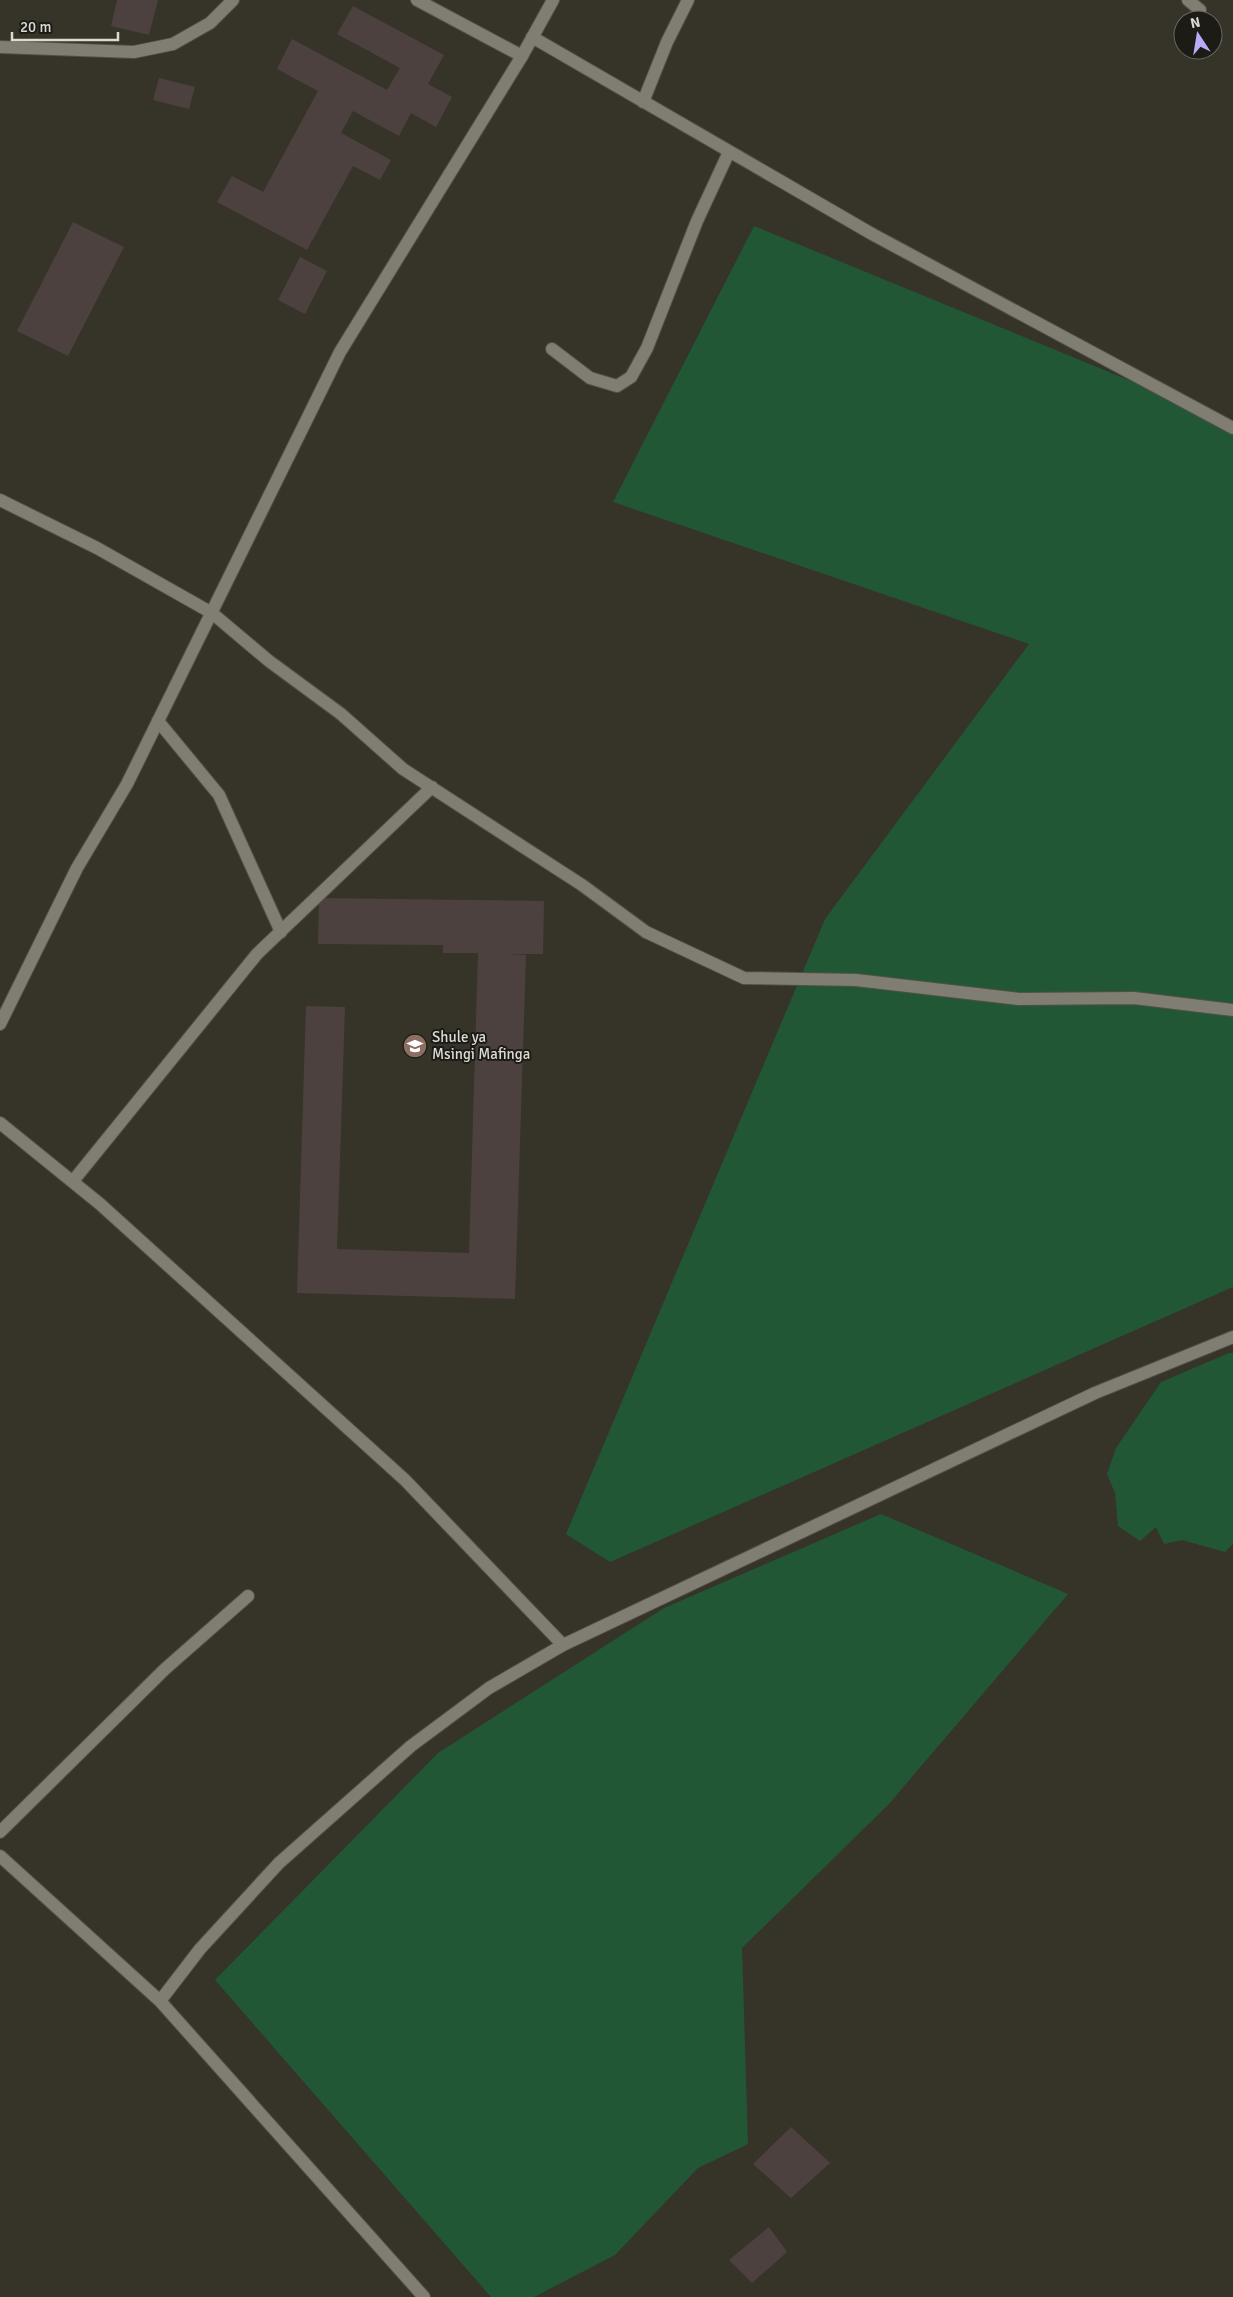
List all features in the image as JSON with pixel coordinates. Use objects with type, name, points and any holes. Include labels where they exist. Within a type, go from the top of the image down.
[{"type":"street","points":[[0,47],[134,52],[173,44],[210,23],[233,0]]},
{"type":"street","points":[[418,0],[522,56]]},
{"type":"street","points":[[0,1024],[77,868],[126,784],[158,721],[340,352],[522,56],[553,0]]},
{"type":"street","points":[[643,102],[667,42],[688,0]]},
{"type":"street","points":[[1188,0],[1200,10]]},
{"type":"street","points":[[532,37],[872,234],[1233,428]]},
{"type":"street","points":[[552,350],[590,378],[617,386],[631,377],[647,348],[697,221],[729,152]]},
{"type":"street","points":[[0,500],[97,548],[212,613],[269,661],[341,714],[402,769],[582,885],[646,932],[744,978],[856,980],[1019,999],[1134,998],[1233,1010]]},
{"type":"street","points":[[158,721],[219,795],[281,932]]},
{"type":"street","points":[[72,1181],[257,954],[432,787]]},
{"type":"street","points":[[0,1123],[72,1181],[207,1299],[405,1480],[562,1645]]},
{"type":"street","points":[[160,2000],[200,1949],[279,1863],[411,1746],[489,1688],[562,1645],[1095,1393],[1233,1337]]},
{"type":"street","points":[[0,1832],[165,1669],[248,1596]]},
{"type":"street","points":[[0,1856],[6,1869],[160,2000],[424,2297]]},
{"type":"green space","points":[[754,226],[1233,423],[1233,1287],[610,1562],[566,1534],[825,919],[1029,644],[613,502]]},
{"type":"green space","points":[[1233,1353],[1233,1544],[1225,1552],[1182,1540],[1164,1544],[1156,1527],[1140,1541],[1118,1526],[1115,1493],[1107,1474],[1116,1448],[1161,1382]]},
{"type":"green space","points":[[881,1514],[1068,1594],[888,1805],[742,1948],[748,2144],[698,2168],[615,2255],[534,2297],[491,2297],[215,1980],[438,1753],[664,1608]]},
{"type":"building","points":[[117,0],[158,0],[149,35],[111,26]]},
{"type":"building","points":[[353,6],[444,55],[428,84],[452,97],[436,127],[411,113],[399,136],[353,111],[341,133],[391,160],[380,180],[353,166],[307,250],[217,202],[232,176],[263,192],[318,91],[277,69],[292,39],[387,90],[400,68],[337,34]]},
{"type":"building","points":[[159,78],[195,87],[189,109],[153,100]]},
{"type":"building","points":[[73,222],[124,247],[68,356],[17,331]]},
{"type":"building","points":[[300,257],[327,271],[305,314],[278,300]]},
{"type":"building","points":[[319,898],[544,901],[543,954],[507,954],[526,955],[515,1299],[297,1293],[306,1006],[345,1007],[337,1249],[469,1253],[478,953],[443,953],[443,945],[318,944]]},
{"type":"building","points":[[791,2127],[830,2163],[791,2198],[753,2164]]},
{"type":"building","points":[[769,2227],[787,2252],[752,2283],[729,2260]]},
{"type":"place","name":"Shule ya Msingi Mafinga","points":[[415,1046]]}]
